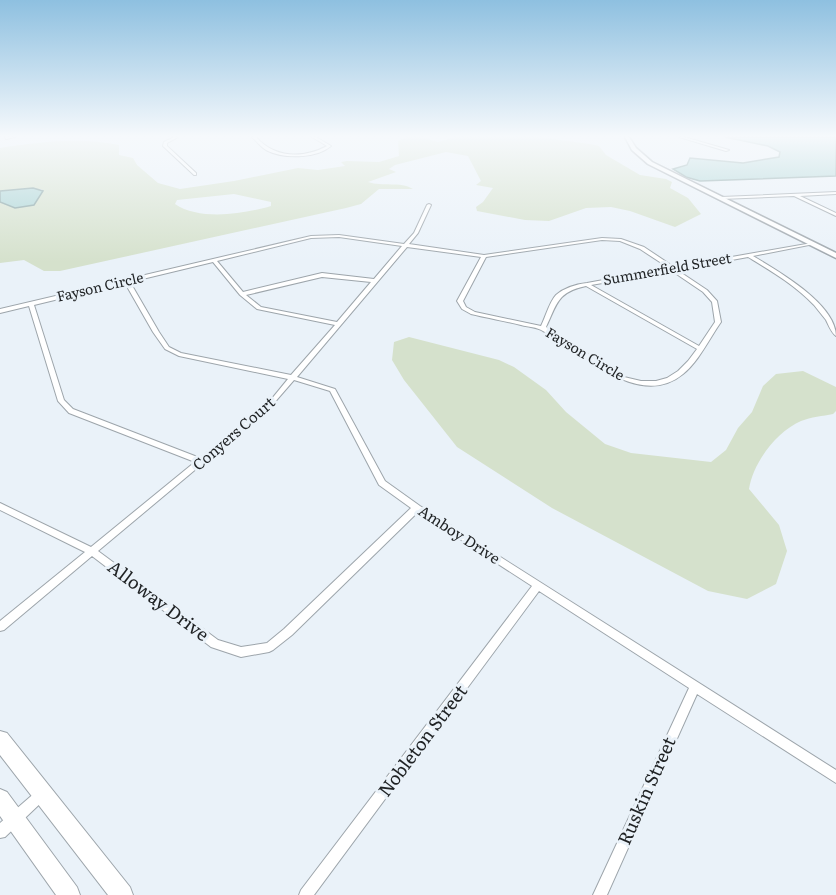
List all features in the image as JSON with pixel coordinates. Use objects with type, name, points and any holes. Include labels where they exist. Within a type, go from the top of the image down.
[{"type":"main road","points":[[0,740],[122,895]]},
{"type":"main road","points":[[0,799],[7,825],[69,895]]},
{"type":"street","points":[[682,179],[836,256]]},
{"type":"street","points":[[721,198],[836,193]]},
{"type":"street","points":[[792,194],[836,215]]},
{"type":"street","name":"Conyers Court","points":[[0,627],[264,410],[294,378],[405,246],[416,232],[429,205]]},
{"type":"street","name":"Fayson Circle","points":[[0,311],[324,236],[484,256],[615,239],[632,243],[705,291],[715,302],[718,322],[677,378],[650,385],[622,378],[543,328],[473,313],[464,308],[460,301],[462,293],[484,256]]},
{"type":"street","name":"Summerfield Street","points":[[543,328],[557,297],[566,290],[585,284],[812,244]]},
{"type":"street","points":[[748,255],[792,282],[814,300],[825,313],[836,334]]},
{"type":"street","points":[[214,260],[242,294],[259,308],[339,324]]},
{"type":"street","points":[[242,294],[315,276],[334,275],[376,281]]},
{"type":"street","name":"Amboy Drive","points":[[127,280],[167,348],[179,354],[294,378],[333,390],[382,483],[417,508],[836,777]]},
{"type":"street","points":[[585,284],[699,348]]},
{"type":"street","points":[[30,304],[61,401],[70,411],[203,462]]},
{"type":"street","name":"Alloway Drive","points":[[0,506],[93,552],[215,644],[241,652],[269,647],[288,632],[417,508]]},
{"type":"street","name":"Nobleton Street","points":[[306,895],[538,585]]},
{"type":"street","name":"Ruskin Street","points":[[600,895],[695,687]]},
{"type":"street","points":[[7,825],[44,793]]},
{"type":"shaded area","points":[[0,179],[153,179],[158,183],[180,189],[245,179],[377,179],[368,182],[403,185],[413,189],[379,189],[361,204],[346,208],[60,271],[44,271],[24,260],[0,263],[0,202],[15,208],[34,205],[42,189],[0,191]],"holes":[[[234,194],[271,202],[271,206],[235,213],[209,214],[197,213],[175,204],[177,200]]]},
{"type":"shaded area","points":[[480,179],[664,179],[672,182],[670,188],[688,198],[701,214],[675,227],[630,211],[611,207],[586,208],[549,221],[525,220],[477,211],[476,207],[483,202],[493,188],[476,185],[481,181]]},
{"type":"shaded area","points":[[692,179],[761,179],[700,181]]},
{"type":"shaded area","points":[[33,188],[43,191],[34,205],[15,208],[0,202],[0,191]]},
{"type":"shaded area","points":[[409,337],[499,360],[514,367],[546,390],[566,412],[605,444],[631,453],[711,462],[726,450],[738,428],[752,412],[763,386],[776,374],[803,371],[836,387],[836,411],[833,414],[801,421],[783,433],[767,449],[751,479],[749,489],[779,525],[787,551],[776,584],[747,599],[708,591],[552,508],[457,447],[404,380],[392,360],[394,342]]}]
